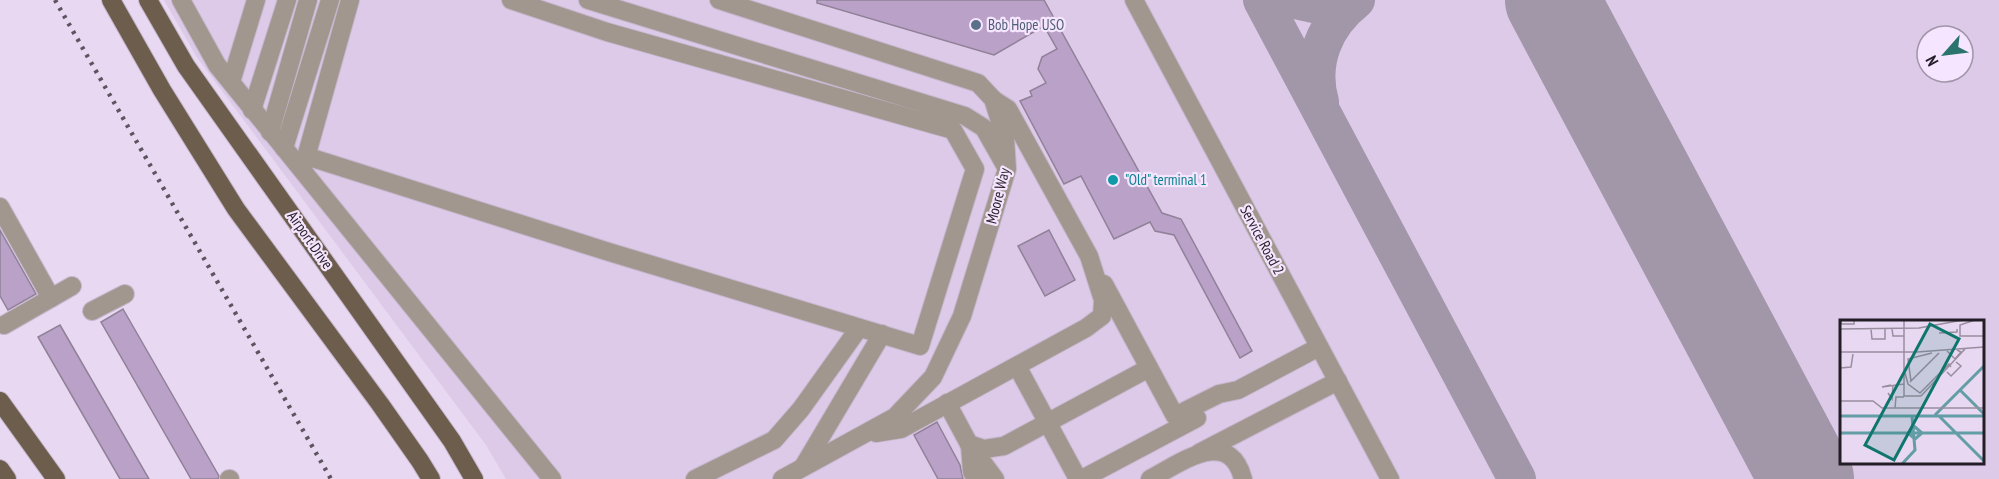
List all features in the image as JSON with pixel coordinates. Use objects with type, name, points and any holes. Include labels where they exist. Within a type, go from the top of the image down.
[{"type":"main road","points":[[111,0],[162,90],[236,209],[393,423],[431,479]]},
{"type":"main road","name":"Airport Drive","points":[[148,0],[186,66],[452,441],[474,479]]},
{"type":"main road","points":[[0,401],[56,479]]},
{"type":"main road","points":[[0,469],[7,479]]},
{"type":"street","points":[[181,0],[217,64],[552,479]]},
{"type":"street","points":[[231,82],[256,0]]},
{"type":"street","points":[[281,142],[287,0]]},
{"type":"street","points":[[281,142],[296,0]]},
{"type":"street","points":[[281,142],[308,0]]},
{"type":"street","points":[[281,142],[319,0]]},
{"type":"street","points":[[281,142],[330,0]]},
{"type":"street","points":[[281,142],[342,0]]},
{"type":"street","points":[[281,142],[350,0]]},
{"type":"street","points":[[281,142],[609,252],[920,346],[975,169],[953,130],[606,32],[511,0]]},
{"type":"street","points":[[588,0],[966,116],[984,128],[1008,169]]},
{"type":"street","points":[[719,0],[978,84],[993,99],[1008,109],[1175,416],[1219,394],[1238,390],[1320,347]]},
{"type":"street","name":"Service Road 2","points":[[1134,0],[1390,479]]},
{"type":"street","name":"Moore Way","points":[[782,479],[895,417],[933,377],[962,316],[1008,169],[1005,137],[993,99]]},
{"type":"street","points":[[0,207],[51,298]]},
{"type":"street","points":[[862,435],[901,429],[1086,328],[1102,316],[1103,300],[1089,256]]},
{"type":"street","points":[[4,325],[72,286]]},
{"type":"street","points":[[92,311],[125,294]]},
{"type":"street","points":[[696,479],[774,440],[801,409],[859,328]]},
{"type":"street","points":[[802,468],[882,334]]},
{"type":"street","points":[[1017,366],[1080,479],[1225,403],[1238,390]]},
{"type":"street","points":[[969,444],[984,449],[1004,446],[1149,368]]},
{"type":"street","points":[[1150,479],[1338,381]]},
{"type":"street","points":[[947,404],[969,444],[995,479]]},
{"type":"street","points":[[969,444],[972,472],[976,479]]},
{"type":"street","points":[[1199,453],[1210,450],[1222,452],[1234,460],[1243,479]]},
{"type":"shaded area","points":[[164,0],[1999,0],[1999,479],[506,479],[486,445],[196,56]]},
{"type":"building","name":"\"Old\" terminal 1","points":[[817,0],[1044,0],[1162,213],[1181,219],[1252,351],[1240,358],[1174,235],[1155,231],[1150,222],[1114,239],[1081,176],[1064,184],[1020,101],[1032,96],[1030,91],[1046,83],[1038,69],[1042,57],[1057,49],[1044,26],[994,55],[817,3]]},
{"type":"building","points":[[0,230],[36,294],[8,310],[0,296]]},
{"type":"building","points":[[1049,230],[1075,280],[1045,296],[1018,246]]},
{"type":"building","points":[[123,309],[219,476],[218,479],[191,479],[101,322]]},
{"type":"building","points":[[60,325],[149,479],[120,479],[38,337]]},
{"type":"building","points":[[937,422],[960,465],[963,479],[938,479],[914,435]]},
{"type":"taxiway","points":[[1262,0],[1517,479]]},
{"type":"taxiway","points":[[1295,0],[1318,5],[1349,0]]},
{"type":"taxiway","points":[[1320,102],[1316,73],[1322,46],[1335,21],[1356,0]]},
{"type":"taxiway","points":[[1550,0],[1554,5]]},
{"type":"runway","points":[[1552,0],[1807,479]]},
{"type":"railway","points":[[55,0],[331,479]]},
{"type":"place","name":"Bob Hope USO","points":[[976,25]]},
{"type":"place","name":"\"Old\" terminal 1","points":[[1113,180]]}]
